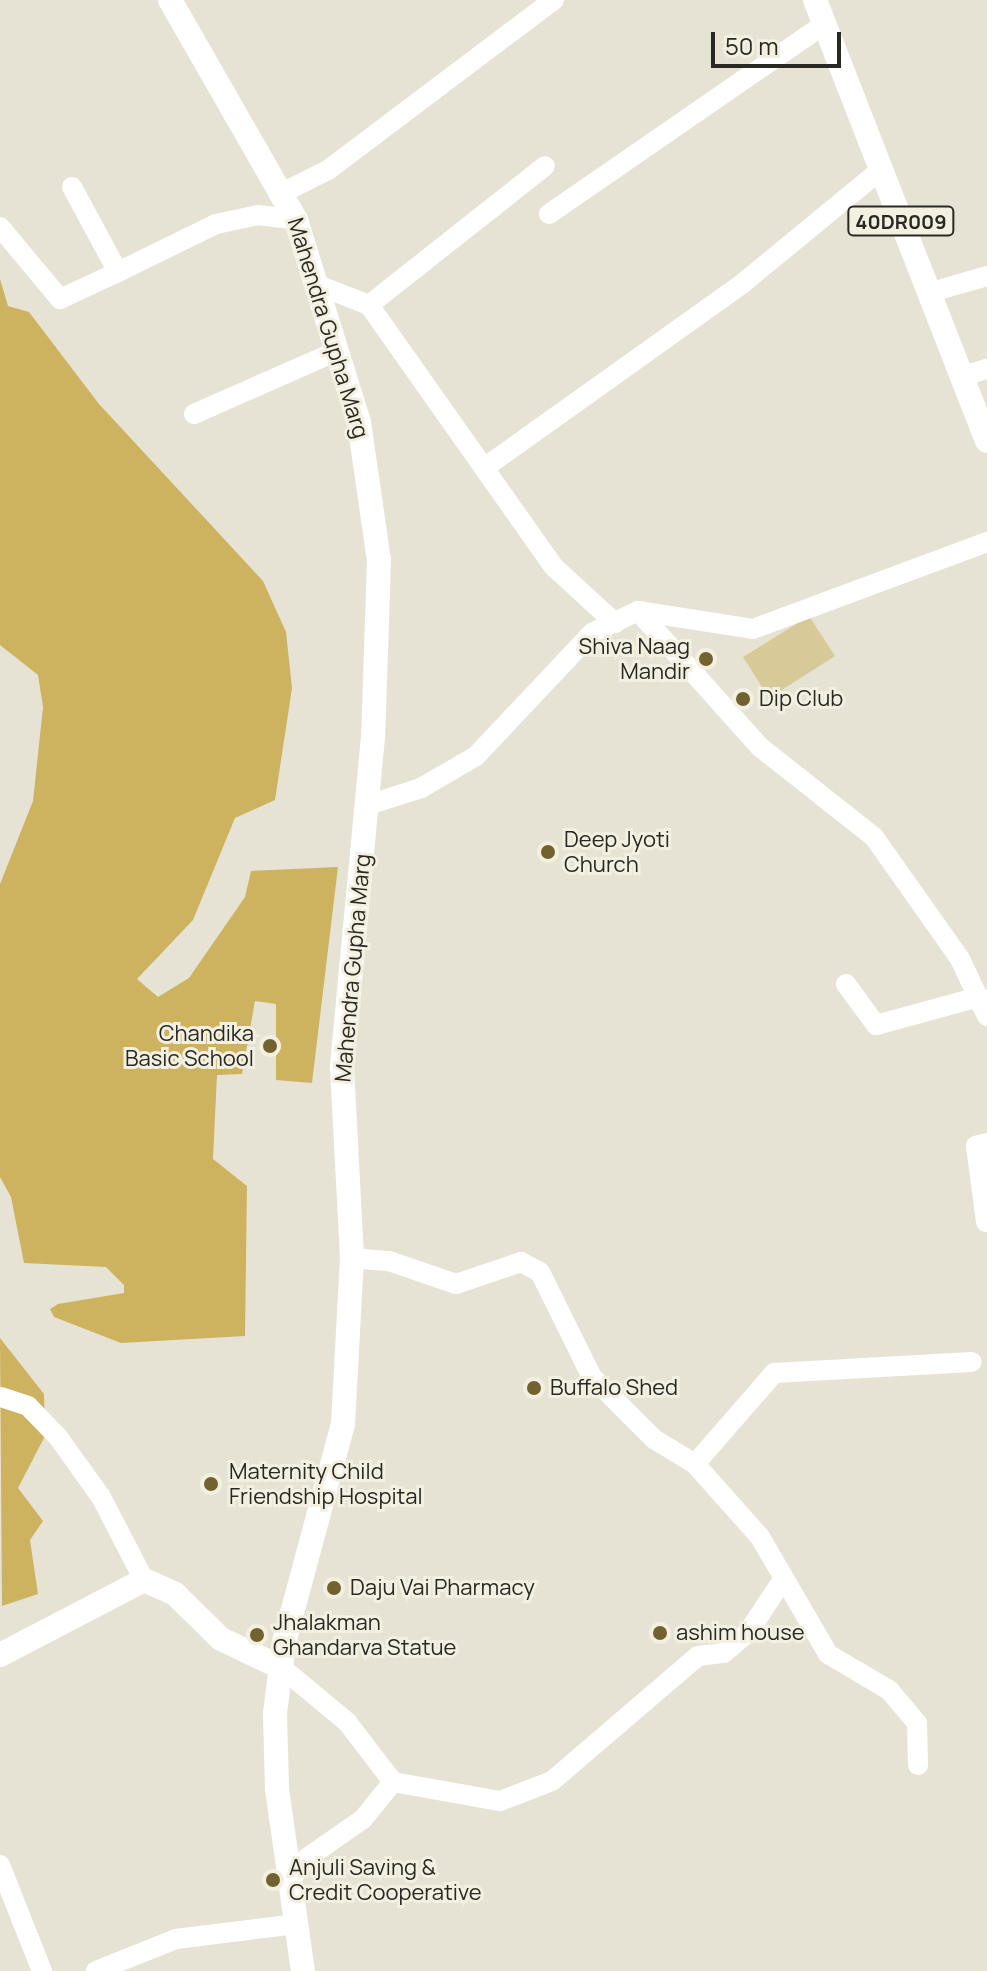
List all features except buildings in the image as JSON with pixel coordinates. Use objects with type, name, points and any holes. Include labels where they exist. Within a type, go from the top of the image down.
[{"type":"main road","name":"Mahendra Gupha Marg","points":[[170,0],[296,220],[318,285],[373,483],[379,560],[368,805],[342,1067],[352,1258],[343,1424],[282,1668],[274,1750],[303,1971]]},
{"type":"main road","name":"40DR009","points":[[815,0],[987,441]]},
{"type":"main road","points":[[0,1655],[144,1580],[175,1594],[221,1639],[282,1668]]},
{"type":"street","points":[[282,193],[340,161],[554,0]]},
{"type":"street","points":[[549,214],[826,23]]},
{"type":"street","points":[[369,305],[545,166]]},
{"type":"street","points":[[484,468],[743,283],[882,169]]},
{"type":"street","points":[[72,187],[118,272]]},
{"type":"street","points":[[0,227],[60,299],[216,224],[258,215],[296,220]]},
{"type":"street","points":[[928,293],[987,276]]},
{"type":"street","points":[[318,285],[369,305],[554,567],[615,623]]},
{"type":"street","points":[[194,414],[337,351]]},
{"type":"street","points":[[960,377],[987,369]]},
{"type":"street","points":[[368,805],[421,788],[476,756],[592,633],[638,611],[753,629],[987,542]]},
{"type":"street","points":[[638,611],[760,747],[874,837],[983,1006],[876,1025],[846,984]]},
{"type":"street","points":[[986,1222],[976,1146],[987,1143]]},
{"type":"street","points":[[352,1258],[389,1261],[456,1284],[531,1264],[592,1377],[654,1439],[695,1464],[760,1537],[782,1581],[828,1654],[889,1690],[917,1723],[918,1765]]},
{"type":"street","points":[[695,1464],[774,1373],[972,1362]]},
{"type":"street","points":[[1,1397],[28,1406],[58,1437],[101,1497],[144,1580]]},
{"type":"street","points":[[282,1668],[347,1722],[393,1782],[500,1801],[552,1781],[698,1656],[724,1653],[749,1631],[782,1581]]},
{"type":"street","points":[[289,1882],[307,1858],[363,1819],[393,1782]]},
{"type":"street","points":[[0,1865],[42,1971]]},
{"type":"street","points":[[96,1971],[176,1939],[296,1924]]},
{"type":"shaded area","points":[[0,279],[8,306],[29,312],[99,404],[263,581],[286,632],[292,688],[275,800],[235,818],[193,920],[137,979],[158,997],[189,978],[245,897],[251,871],[338,867],[312,1083],[276,1080],[276,1004],[255,1001],[242,1074],[217,1075],[213,1159],[247,1186],[245,1336],[121,1343],[54,1317],[50,1309],[58,1304],[124,1293],[124,1285],[106,1267],[24,1263],[11,1197],[0,1177],[0,884],[33,801],[43,707],[38,675],[0,645]]},
{"type":"shaded area","points":[[809,616],[835,656],[769,698],[743,657]]},
{"type":"shaded area","points":[[0,1338],[44,1394],[45,1436],[18,1488],[43,1521],[30,1540],[38,1594],[2,1606]]},
{"type":"place","name":"Shiva Naag Mandir","points":[[706,659]]},
{"type":"place","name":"Dip Club","points":[[743,699]]},
{"type":"place","name":"Deep Jyoti Church","points":[[548,852]]},
{"type":"place","name":"Chandika Basic School","points":[[270,1046]]},
{"type":"place","name":"Buffalo Shed","points":[[534,1388]]},
{"type":"place","name":"Maternity Child Friendship Hospital","points":[[211,1484]]},
{"type":"place","name":"Daju Vai Pharmacy","points":[[334,1588]]},
{"type":"place","name":"ashim house","points":[[660,1633]]},
{"type":"place","name":"Jhalakman Ghandarva Statue","points":[[257,1635]]},
{"type":"place","name":"Anjuli Saving & Credit Cooperative","points":[[273,1880]]}]
